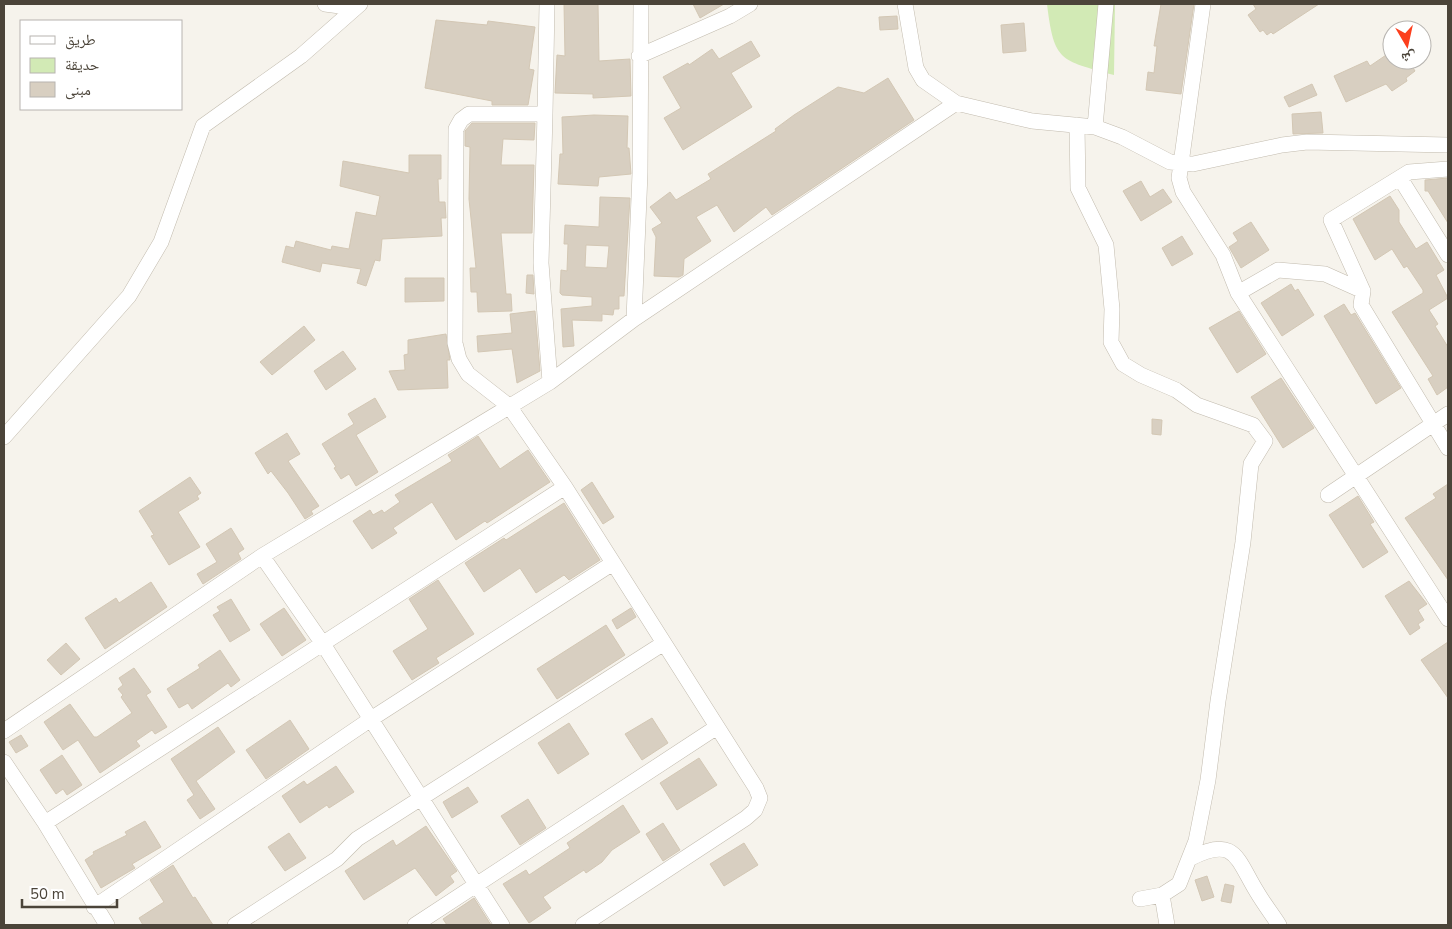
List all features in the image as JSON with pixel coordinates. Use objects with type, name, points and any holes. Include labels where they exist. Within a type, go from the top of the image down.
[{"type":"street","points":[[325,4],[340,6],[354,4]]},
{"type":"street","points":[[4,437],[129,296],[161,242],[203,126],[301,56],[360,4]]},
{"type":"street","points":[[547,4],[541,263],[550,382]]},
{"type":"street","points":[[634,319],[640,173],[639,56],[641,4]]},
{"type":"street","points":[[639,56],[730,16],[750,4]]},
{"type":"street","points":[[905,4],[916,68],[923,80],[956,103],[1032,120],[1095,127],[1170,162],[1193,164],[1282,145],[1307,142],[1448,145]]},
{"type":"street","points":[[1095,127],[1106,4]]},
{"type":"street","points":[[1203,4],[1180,178],[1183,192],[1223,255],[1238,293],[1358,476],[1448,619]]},
{"type":"street","points":[[4,731],[262,556],[550,382],[634,319],[956,103]]},
{"type":"street","points":[[545,114],[469,114],[461,120],[456,130],[455,343],[459,359],[468,374],[510,406],[565,487],[756,788],[760,798],[754,810],[746,818],[583,925]]},
{"type":"street","points":[[1077,125],[1078,188],[1106,245],[1112,309],[1111,342],[1123,364],[1141,375],[1176,390],[1197,405],[1253,425],[1265,441],[1251,464],[1243,542],[1218,701],[1208,780],[1191,858],[1179,884],[1162,895],[1140,899]]},
{"type":"street","points":[[1448,169],[1415,170],[1331,220],[1363,291],[1361,304],[1448,448]]},
{"type":"street","points":[[1400,178],[1448,255]]},
{"type":"street","points":[[1238,293],[1278,270],[1325,274],[1363,291]]},
{"type":"street","points":[[1328,495],[1448,414]]},
{"type":"street","points":[[45,823],[565,487]]},
{"type":"street","points":[[262,556],[323,644],[502,925]]},
{"type":"street","points":[[94,907],[371,718],[613,563]]},
{"type":"street","points":[[235,925],[336,859],[357,840],[664,643]]},
{"type":"street","points":[[415,925],[717,727]]},
{"type":"street","points":[[4,762],[45,823],[94,907],[107,925]]},
{"type":"street","points":[[1191,858],[1207,850],[1225,849],[1241,861],[1256,892],[1279,925]]},
{"type":"street","points":[[1162,895],[1167,925]]},
{"type":"green space","points":[[1047,4],[1115,4],[1114,75],[1082,66],[1063,56],[1057,48],[1053,37]]},
{"type":"building","points":[[564,4],[598,4],[599,61],[630,59],[631,96],[593,98],[593,94],[555,93],[557,55],[565,56]]},
{"type":"building","points":[[693,4],[724,4],[700,18]]},
{"type":"building","points":[[1161,4],[1194,4],[1181,94],[1146,90],[1148,72],[1154,73],[1157,46],[1154,46]]},
{"type":"building","points":[[1253,4],[1319,4],[1273,34],[1271,32],[1267,35],[1263,30],[1260,32],[1248,15],[1256,9]]},
{"type":"building","points":[[897,16],[898,29],[880,30],[879,17]]},
{"type":"building","points":[[436,20],[487,25],[488,21],[535,27],[529,69],[534,70],[528,105],[492,105],[492,101],[425,88]]},
{"type":"building","points":[[1024,23],[1026,51],[1003,53],[1001,25]]},
{"type":"building","points":[[751,41],[760,56],[731,73],[752,107],[683,150],[664,118],[681,108],[663,77],[688,63],[689,65],[712,49],[719,59]]},
{"type":"building","points":[[1382,58],[1382,70],[1415,71],[1406,78],[1407,81],[1392,91],[1386,84],[1346,102],[1334,76],[1367,61],[1370,66]]},
{"type":"building","points":[[888,78],[914,120],[772,215],[766,207],[734,232],[717,205],[696,217],[711,241],[684,259],[683,275],[679,277],[654,276],[656,237],[652,229],[662,223],[650,207],[670,192],[676,200],[711,179],[708,174],[776,131],[775,129],[794,115],[838,87],[864,93]]},
{"type":"building","points":[[1312,84],[1317,95],[1289,107],[1284,97]]},
{"type":"building","points":[[1321,112],[1323,133],[1293,134],[1292,114]]},
{"type":"building","points":[[594,115],[628,116],[627,148],[629,148],[631,174],[599,177],[598,186],[558,184],[560,154],[563,154],[562,117]]},
{"type":"building","points":[[472,123],[535,123],[534,140],[503,139],[501,165],[534,165],[532,233],[501,233],[506,294],[511,294],[512,311],[478,312],[477,292],[471,292],[470,268],[476,268],[469,199],[470,147],[465,146],[465,131]]},
{"type":"building","points":[[409,155],[441,155],[441,179],[438,179],[439,202],[445,202],[446,218],[441,218],[442,236],[382,239],[380,261],[375,260],[366,286],[357,283],[361,269],[322,263],[320,272],[282,262],[286,246],[294,248],[296,241],[331,250],[332,246],[349,249],[356,212],[376,216],[380,196],[340,186],[343,161],[409,173]]},
{"type":"building","points":[[1448,178],[1448,223],[1428,191],[1425,191],[1425,180]]},
{"type":"building","points":[[1141,181],[1150,197],[1163,189],[1172,202],[1141,221],[1123,191]]},
{"type":"building","points":[[1390,196],[1399,210],[1399,222],[1416,249],[1427,242],[1444,270],[1436,275],[1448,298],[1429,310],[1438,324],[1435,326],[1448,347],[1448,387],[1437,395],[1428,379],[1433,376],[1392,312],[1423,293],[1423,290],[1407,266],[1404,268],[1392,249],[1375,260],[1353,219]]},
{"type":"building","points":[[600,197],[630,198],[624,296],[619,296],[619,309],[614,309],[613,315],[602,314],[602,321],[572,320],[574,346],[563,347],[561,309],[592,306],[592,297],[562,295],[560,293],[561,270],[567,271],[568,244],[564,244],[565,225],[599,227]],"holes":[[[586,245],[609,246],[607,268],[585,267]]]},
{"type":"building","points":[[1251,222],[1269,250],[1241,268],[1229,247],[1238,241],[1233,233]]},
{"type":"building","points":[[1182,236],[1193,254],[1172,266],[1162,248]]},
{"type":"building","points":[[527,275],[533,275],[534,294],[526,293]]},
{"type":"building","points":[[405,278],[444,278],[444,301],[405,302]]},
{"type":"building","points":[[1291,284],[1295,291],[1298,289],[1314,315],[1282,336],[1261,303]]},
{"type":"building","points":[[1344,304],[1351,315],[1355,313],[1401,388],[1376,404],[1324,316]]},
{"type":"building","points":[[535,311],[540,371],[517,383],[512,349],[478,352],[477,336],[512,333],[510,314]]},
{"type":"building","points":[[1239,311],[1266,354],[1237,373],[1209,328]]},
{"type":"building","points":[[304,326],[315,340],[272,375],[260,362]]},
{"type":"building","points":[[446,334],[450,360],[447,360],[448,388],[398,390],[389,371],[405,370],[404,355],[408,354],[408,340]]},
{"type":"building","points":[[343,351],[356,369],[326,390],[314,371]]},
{"type":"building","points":[[1281,378],[1314,428],[1283,448],[1251,397]]},
{"type":"building","points":[[375,398],[386,417],[356,435],[378,472],[356,486],[349,474],[341,479],[322,444],[354,424],[348,414]]},
{"type":"building","points":[[1152,419],[1162,420],[1161,435],[1152,434]]},
{"type":"building","points":[[287,433],[300,454],[288,461],[319,506],[311,511],[313,514],[305,519],[271,471],[268,474],[255,453]]},
{"type":"building","points":[[478,436],[500,469],[528,450],[550,482],[487,523],[485,521],[456,540],[432,502],[393,528],[397,533],[372,549],[353,521],[370,510],[373,515],[382,510],[384,513],[400,502],[395,495],[452,461],[448,455]]},
{"type":"building","points":[[190,477],[201,493],[197,496],[199,499],[178,512],[200,547],[169,565],[151,536],[154,535],[139,511]]},
{"type":"building","points":[[592,482],[614,517],[603,524],[581,490]]},
{"type":"building","points":[[1448,484],[1448,580],[1405,518],[1436,498],[1433,494]]},
{"type":"building","points":[[1358,496],[1374,522],[1370,524],[1388,552],[1363,568],[1329,515]]},
{"type":"building","points":[[564,503],[600,560],[569,580],[564,575],[536,593],[520,568],[484,592],[465,563],[504,538],[506,540]]},
{"type":"building","points":[[231,528],[244,549],[238,553],[241,559],[203,584],[197,574],[217,562],[206,544]]},
{"type":"building","points":[[438,580],[474,634],[436,658],[439,663],[412,680],[393,651],[428,629],[409,599]]},
{"type":"building","points":[[1409,581],[1427,604],[1418,610],[1424,620],[1418,624],[1420,628],[1410,635],[1385,596]]},
{"type":"building","points":[[151,582],[167,607],[105,649],[85,618],[116,598],[119,603]]},
{"type":"building","points":[[231,599],[250,630],[230,642],[213,615],[220,611],[217,607]]},
{"type":"building","points":[[284,608],[306,640],[282,656],[260,624]]},
{"type":"building","points":[[631,608],[636,617],[617,629],[612,620]]},
{"type":"building","points":[[606,625],[625,655],[557,699],[537,669]]},
{"type":"building","points":[[1448,642],[1448,698],[1421,660]]},
{"type":"building","points":[[66,643],[80,659],[61,675],[47,660]]},
{"type":"building","points":[[220,650],[240,680],[231,687],[228,683],[192,709],[188,703],[179,708],[167,689],[200,668],[198,665]]},
{"type":"building","points":[[134,668],[151,692],[146,695],[167,727],[155,734],[152,730],[136,741],[140,746],[100,773],[78,740],[63,750],[44,722],[70,704],[94,737],[97,737],[132,713],[118,689],[123,685],[119,678]]},
{"type":"building","points":[[652,718],[668,743],[642,760],[625,734]]},
{"type":"building","points":[[290,720],[309,749],[266,779],[246,750]]},
{"type":"building","points":[[569,723],[589,754],[558,774],[538,743]]},
{"type":"building","points":[[218,727],[235,752],[196,781],[215,809],[200,819],[187,800],[194,795],[171,759]]},
{"type":"building","points":[[21,735],[28,746],[16,753],[9,742]]},
{"type":"building","points":[[62,755],[82,785],[67,795],[63,789],[56,794],[40,770]]},
{"type":"building","points":[[699,758],[717,785],[677,810],[660,783]]},
{"type":"building","points":[[336,766],[354,792],[329,808],[327,805],[300,823],[282,796],[304,781],[307,785]]},
{"type":"building","points":[[468,787],[478,802],[452,818],[443,802]]},
{"type":"building","points":[[528,799],[546,828],[520,845],[501,816]]},
{"type":"building","points":[[623,805],[640,832],[612,850],[602,862],[586,873],[584,870],[543,897],[551,908],[529,923],[503,884],[526,870],[529,875],[570,848],[567,843]]},
{"type":"building","points":[[145,821],[161,847],[132,864],[135,868],[101,888],[85,860],[94,854],[93,852],[127,835],[125,832]]},
{"type":"building","points":[[663,823],[680,850],[663,861],[646,834]]},
{"type":"building","points":[[426,826],[457,871],[450,876],[454,882],[436,896],[415,868],[364,900],[345,871],[393,840],[396,846]]},
{"type":"building","points":[[289,833],[306,858],[285,871],[268,847]]},
{"type":"building","points":[[744,843],[758,865],[724,886],[710,864]]},
{"type":"building","points":[[173,865],[193,898],[195,897],[213,925],[143,925],[139,918],[164,902],[150,880]]},
{"type":"building","points":[[1207,876],[1214,897],[1202,901],[1195,880]]},
{"type":"building","points":[[1225,884],[1234,886],[1231,903],[1221,901]]},
{"type":"building","points":[[474,898],[491,925],[447,925],[443,919]]}]
